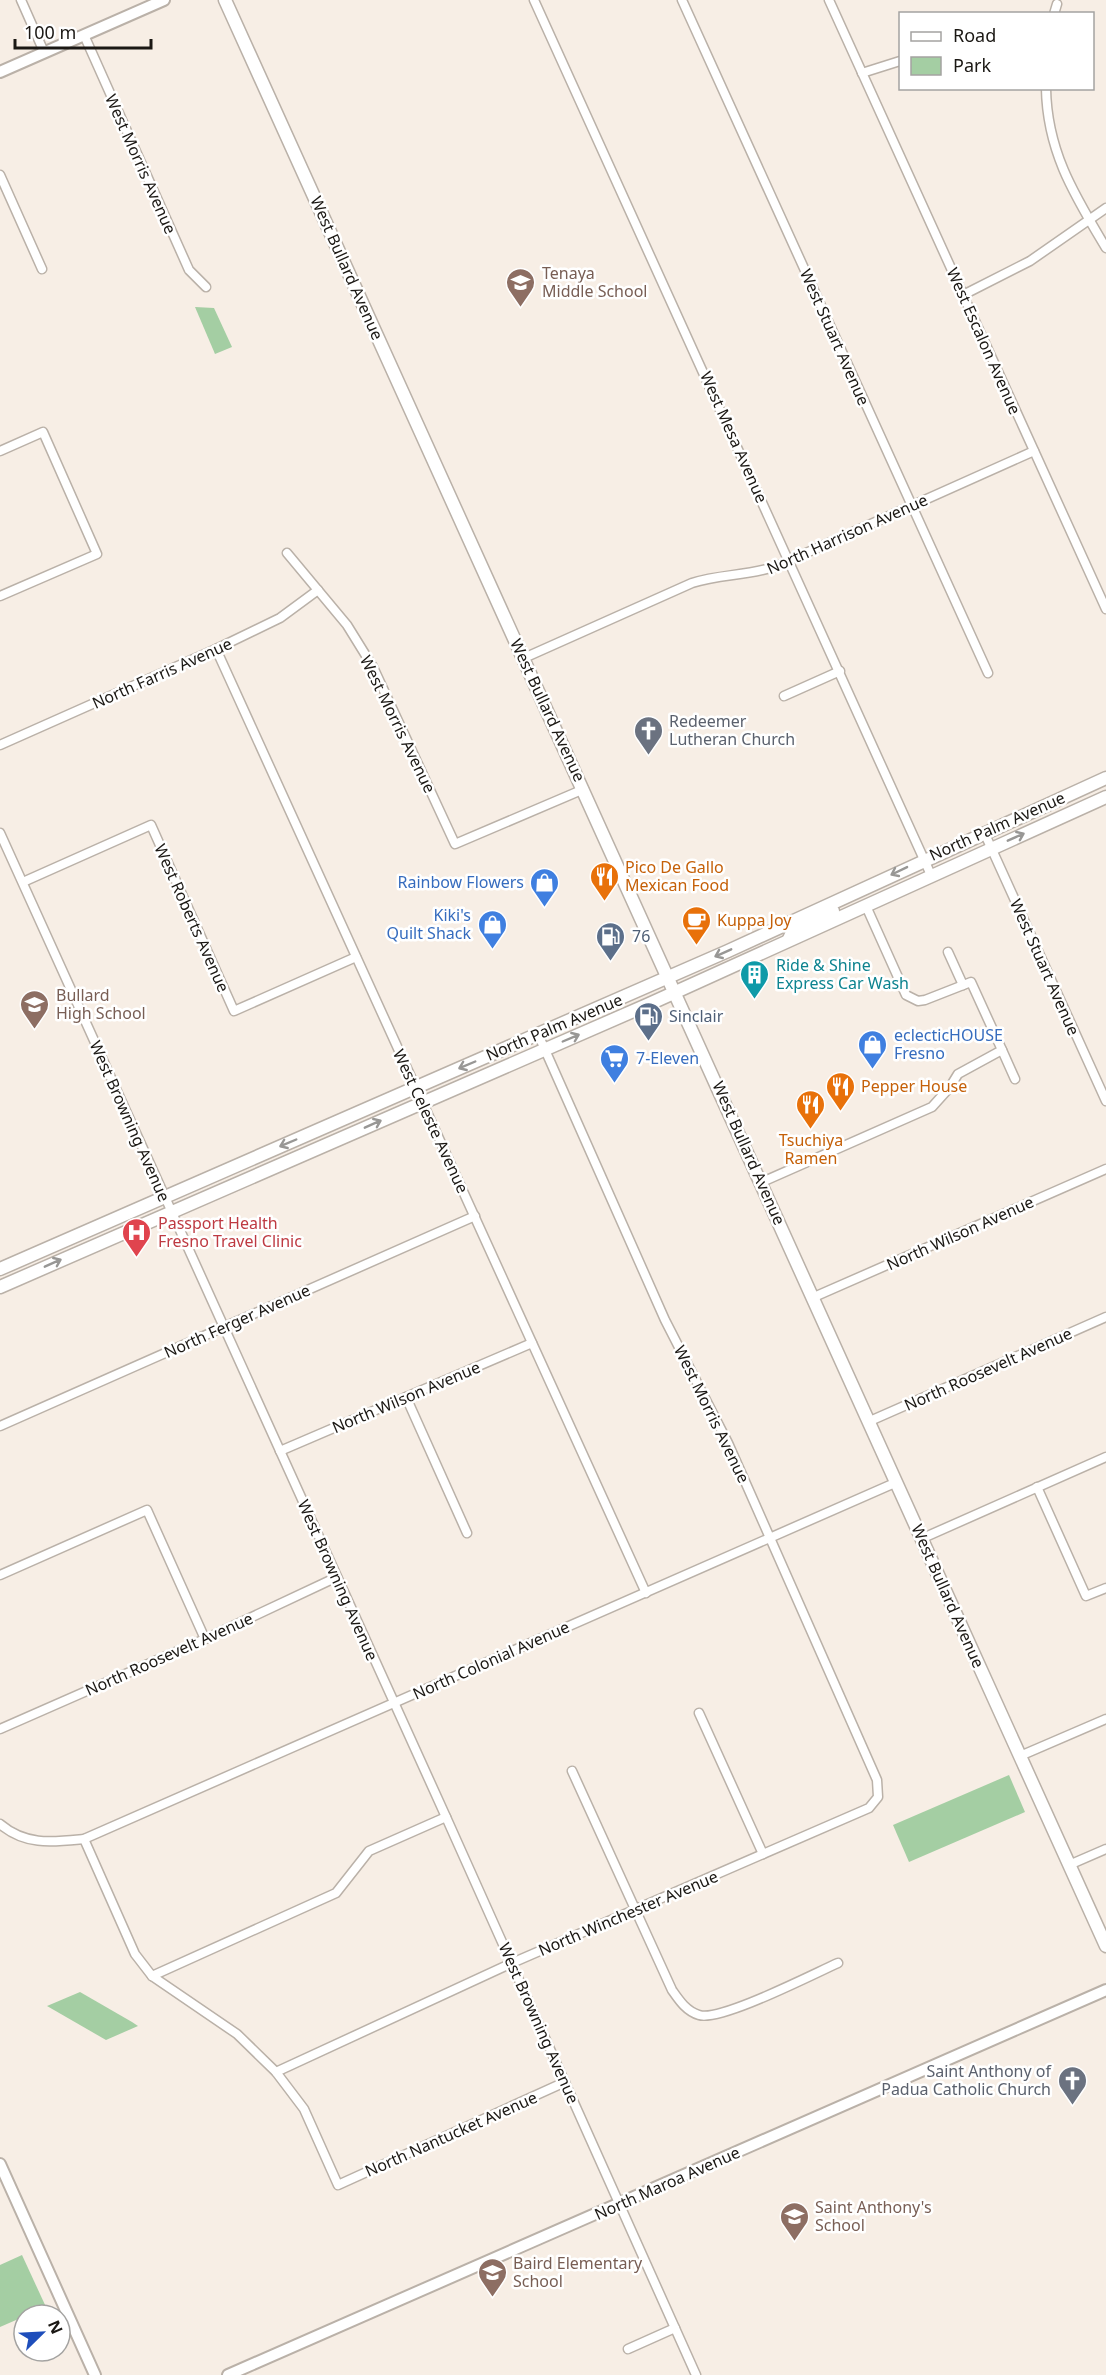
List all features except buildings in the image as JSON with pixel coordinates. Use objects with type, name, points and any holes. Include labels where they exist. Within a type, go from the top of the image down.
[{"type":"main road","points":[[0,72],[164,0]]},
{"type":"main road","name":"West Bullard Avenue","points":[[225,0],[669,976],[1106,1946]]},
{"type":"main road","name":"North Palm Avenue","points":[[0,1269],[538,1035],[1106,778]]},
{"type":"main road","name":"North Palm Avenue","points":[[0,1287],[676,992],[1106,797]]},
{"type":"main road","points":[[789,941],[789,935],[793,930],[838,908],[868,886]]},
{"type":"main road","name":"North Maroa Avenue","points":[[228,2375],[1106,1990]]},
{"type":"main road","points":[[0,2164],[95,2375]]},
{"type":"street","points":[[21,0],[44,52]]},
{"type":"street","name":"West Mesa Avenue","points":[[534,0],[931,875]]},
{"type":"street","name":"West Stuart Avenue","points":[[682,0],[988,673]]},
{"type":"street","name":"West Escalon Avenue","points":[[829,0],[1106,609]]},
{"type":"street","points":[[1055,12],[1057,4]]},
{"type":"street","name":"West Morris Avenue","points":[[84,35],[189,270],[206,287]]},
{"type":"street","points":[[862,73],[899,61]]},
{"type":"street","points":[[1046,90],[1052,139],[1066,180],[1106,248]]},
{"type":"street","points":[[0,174],[42,268]]},
{"type":"street","points":[[963,295],[1030,261],[1106,208]]},
{"type":"street","points":[[0,451],[43,432],[97,554],[0,596]]},
{"type":"street","name":"North Harrison Avenue","points":[[524,658],[692,583],[720,576],[746,575],[790,560],[1035,451]]},
{"type":"street","name":"West Morris Avenue","points":[[287,553],[347,625],[373,667],[455,844],[584,789]]},
{"type":"street","name":"North Farris Avenue","points":[[0,745],[280,618],[318,590]]},
{"type":"street","name":"West Celeste Avenue","points":[[216,649],[646,1593]]},
{"type":"street","points":[[784,696],[840,671]]},
{"type":"street","name":"West Roberts Avenue","points":[[23,882],[151,825],[234,1011],[356,957]]},
{"type":"street","name":"West Stuart Avenue","points":[[984,832],[1106,1101]]},
{"type":"street","name":"West Browning Avenue","points":[[0,833],[696,2375]]},
{"type":"street","points":[[866,906],[901,986],[911,999],[925,1000],[971,982],[1015,1079]]},
{"type":"street","points":[[948,952],[963,985]]},
{"type":"street","name":"West Morris Avenue","points":[[538,1035],[666,1320],[728,1443],[770,1537],[877,1780],[878,1797]]},
{"type":"street","points":[[762,1182],[932,1107],[950,1087],[957,1074],[1002,1050]]},
{"type":"street","name":"North Wilson Avenue","points":[[814,1297],[1106,1169]]},
{"type":"street","name":"North Ferger Avenue","points":[[0,1426],[475,1216]]},
{"type":"street","name":"North Roosevelt Avenue","points":[[870,1421],[1106,1317]]},
{"type":"street","name":"North Wilson Avenue","points":[[280,1451],[532,1342]]},
{"type":"street","points":[[406,1397],[467,1533]]},
{"type":"street","points":[[923,1538],[1106,1456]]},
{"type":"street","name":"North Colonial Avenue","points":[[0,1824],[13,1835],[42,1843],[84,1839],[897,1482]]},
{"type":"street","points":[[1036,1487],[1086,1596],[1106,1588]]},
{"type":"street","points":[[0,1575],[147,1510],[205,1639]]},
{"type":"street","name":"North Roosevelt Avenue","points":[[0,1729],[205,1639],[337,1577]]},
{"type":"street","points":[[699,1713],[763,1854]]},
{"type":"street","points":[[1020,1756],[1106,1719]]},
{"type":"street","points":[[572,1771],[672,1990],[682,2005],[698,2015],[722,2014],[838,1963]]},
{"type":"street","name":"North Winchester Avenue","points":[[276,2072],[512,1963],[869,1808],[878,1797]]},
{"type":"street","points":[[152,1976],[336,1893],[369,1851],[446,1817]]},
{"type":"street","points":[[84,1839],[135,1954],[152,1976],[237,2034],[276,2072]]},
{"type":"street","points":[[1069,1865],[1106,1849]]},
{"type":"street","name":"North Nantucket Avenue","points":[[276,2072],[304,2109],[338,2185],[565,2082]]},
{"type":"street","points":[[628,2349],[675,2328]]},
{"type":"green space","points":[[195,307],[214,308],[232,347],[215,354]]},
{"type":"green space","points":[[1009,1775],[1025,1812],[909,1862],[893,1825]]},
{"type":"green space","points":[[80,1992],[138,2026],[106,2040],[47,2006]]},
{"type":"green space","points":[[22,2255],[44,2303],[12,2303],[12,2322],[0,2327],[0,2265]]},
{"type":"place","name":"Tenaya Middle School","points":[[521,308]]},
{"type":"place","name":"Redeemer Lutheran Church","points":[[648,756]]},
{"type":"place","name":"Pico De Gallo Mexican Food","points":[[604,902]]},
{"type":"place","name":"Rainbow Flowers","points":[[545,908]]},
{"type":"place","name":"Kuppa Joy","points":[[696,946]]},
{"type":"place","name":"Kiki's Quilt Shack","points":[[492,950]]},
{"type":"place","name":"76","points":[[611,962]]},
{"type":"place","name":"Ride & Shine Express Car Wash","points":[[755,1000]]},
{"type":"place","name":"Bullard High School","points":[[35,1030]]},
{"type":"place","name":"Sinclair","points":[[648,1042]]},
{"type":"place","name":"eclecticHOUSE Fresno","points":[[873,1070]]},
{"type":"place","name":"7-Eleven","points":[[615,1084]]},
{"type":"place","name":"Pepper House","points":[[840,1112]]},
{"type":"place","name":"Tsuchiya Ramen","points":[[811,1130]]},
{"type":"place","name":"Passport Health Fresno Travel Clinic","points":[[137,1258]]},
{"type":"place","name":"Saint Anthony of Padua Catholic Church","points":[[1072,2106]]},
{"type":"place","name":"Saint Anthony's School","points":[[794,2242]]},
{"type":"place","name":"Baird Elementary School","points":[[492,2298]]}]
